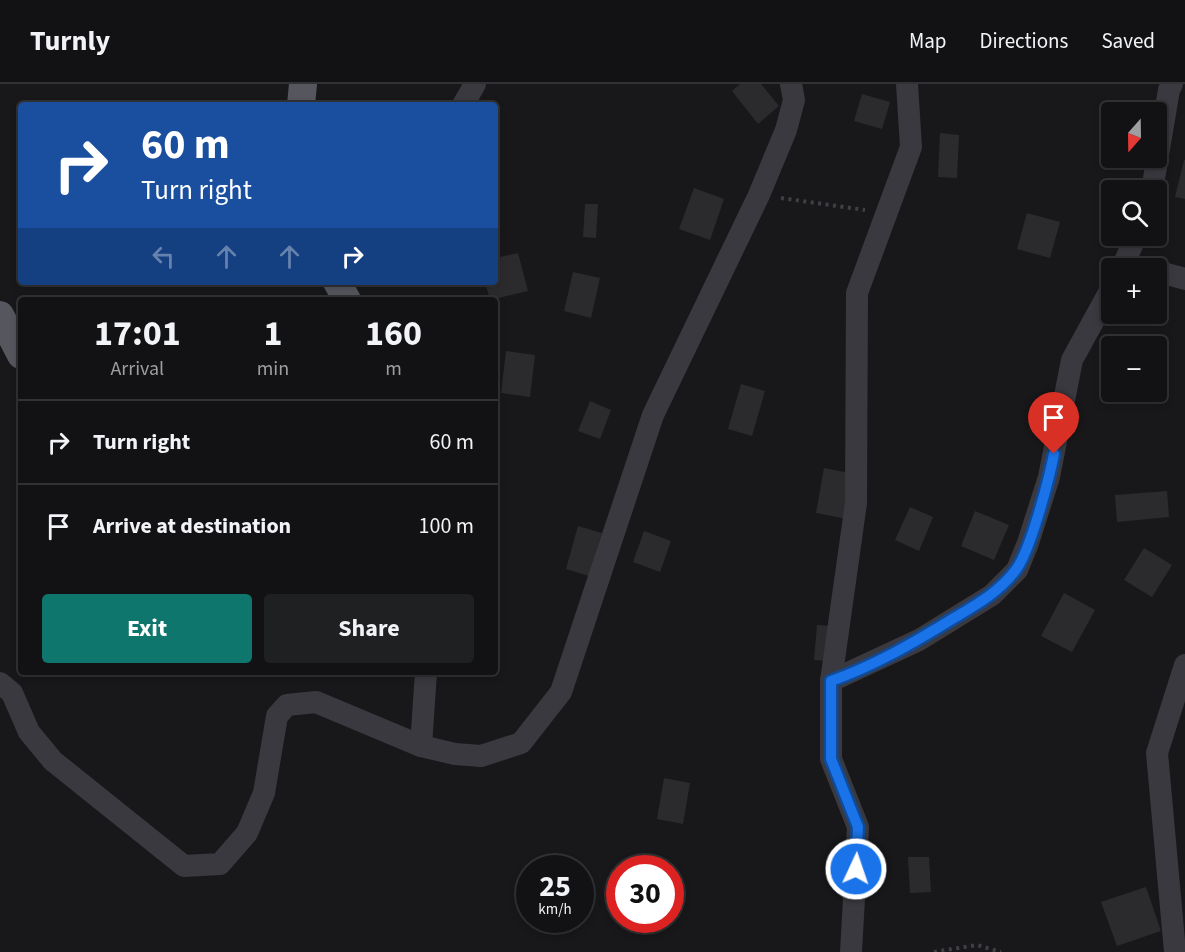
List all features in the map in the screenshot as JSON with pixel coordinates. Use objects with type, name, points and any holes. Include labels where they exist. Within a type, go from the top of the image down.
[{"type":"main road","points":[[302,102],[303,84]]},
{"type":"main road","points":[[0,315],[18,349]]},
{"type":"street","points":[[465,102],[476,84]]},
{"type":"street","points":[[0,683],[12,693],[29,732],[53,761],[184,866],[220,864],[247,833],[264,793],[277,716],[287,705],[316,702],[421,746],[455,754],[481,756],[521,743],[561,692],[653,415],[759,195],[786,130],[794,100],[791,84]]},
{"type":"street","points":[[851,952],[858,827],[831,759],[831,681],[856,502],[857,293],[911,147],[907,84]]},
{"type":"street","points":[[1154,180],[1169,90],[1172,84]]},
{"type":"street","points":[[1167,274],[1185,279]]},
{"type":"street","points":[[831,681],[920,640],[992,595],[1017,570],[1049,477],[1072,360],[1101,307]]},
{"type":"street","points":[[1175,952],[1157,753],[1185,665]]},
{"type":"street","points":[[421,746],[426,675]]},
{"type":"path","points":[[759,195],[887,213]]},
{"type":"path","points":[[934,952],[977,945],[1001,952]]},
{"type":"building","points":[[740,84],[761,84],[779,106],[758,124],[732,91]]},
{"type":"building","points":[[862,94],[890,102],[882,129],[854,121]]},
{"type":"building","points":[[940,133],[959,135],[957,178],[938,177]]},
{"type":"building","points":[[1185,160],[1185,199],[1175,197]]},
{"type":"building","points":[[694,188],[724,199],[710,240],[679,229]]},
{"type":"building","points":[[585,204],[598,204],[596,238],[583,237]]},
{"type":"building","points":[[1027,213],[1060,222],[1050,258],[1017,249]]},
{"type":"building","points":[[518,253],[528,291],[498,298],[489,297],[486,285],[498,285],[498,257]]},
{"type":"building","points":[[573,272],[600,278],[591,318],[564,311]]},
{"type":"building","points":[[506,351],[535,355],[530,397],[501,393]]},
{"type":"building","points":[[741,384],[765,391],[752,436],[728,429]]},
{"type":"building","points":[[590,401],[611,410],[600,439],[578,431]]},
{"type":"building","points":[[824,468],[855,474],[847,519],[816,513]]},
{"type":"building","points":[[1167,491],[1169,517],[1117,522],[1115,495]]},
{"type":"building","points":[[910,507],[933,517],[919,551],[895,540]]},
{"type":"building","points":[[975,511],[1009,525],[994,560],[961,546]]},
{"type":"building","points":[[578,526],[602,533],[589,576],[566,569]]},
{"type":"building","points":[[644,531],[671,541],[660,572],[633,562]]},
{"type":"building","points":[[1144,548],[1172,565],[1152,597],[1124,580]]},
{"type":"building","points":[[1064,593],[1095,610],[1072,652],[1041,636]]},
{"type":"building","points":[[817,625],[832,626],[830,661],[814,660]]},
{"type":"building","points":[[664,778],[690,783],[683,824],[657,819]]},
{"type":"building","points":[[908,857],[929,857],[931,892],[910,893]]},
{"type":"building","points":[[1146,887],[1161,931],[1117,946],[1101,902]]},
{"type":"route","points":[[856,869],[858,827],[831,759],[831,681],[920,640],[992,595],[1017,570],[1028,543],[1054,454]]}]
